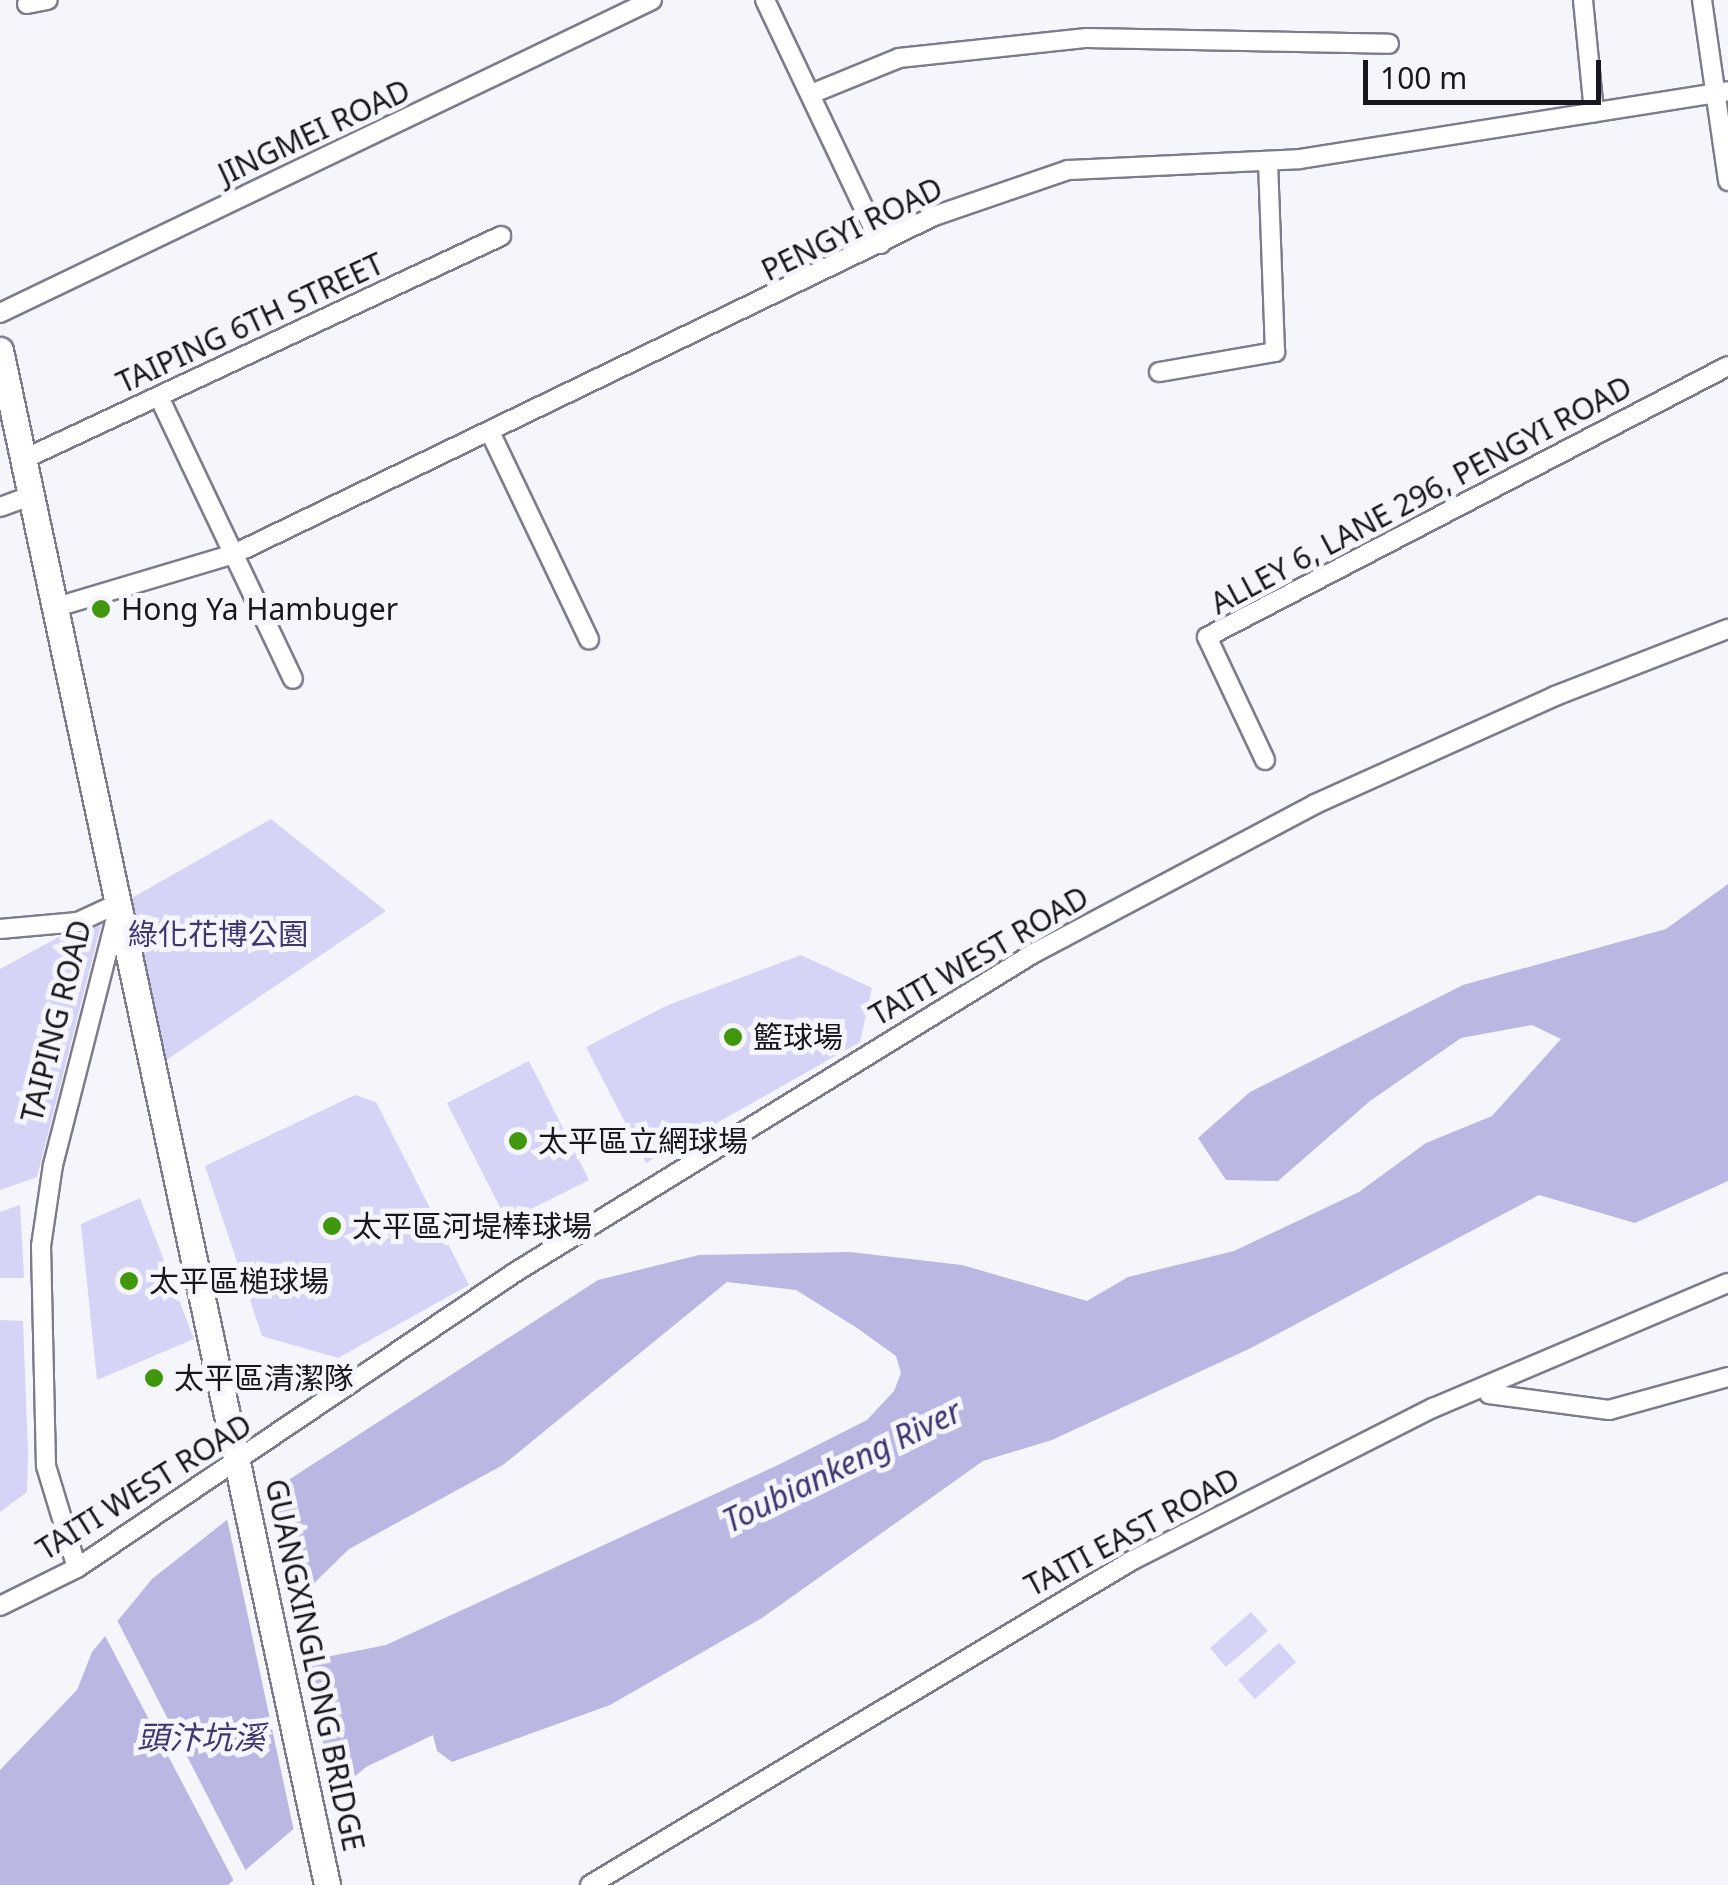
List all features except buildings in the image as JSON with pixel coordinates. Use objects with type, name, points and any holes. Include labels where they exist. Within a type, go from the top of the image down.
[{"type":"street","points":[[28,4],[48,0]]},
{"type":"street","name":"JINGMEI ROAD","points":[[0,313],[652,0]]},
{"type":"street","points":[[765,0],[882,244]]},
{"type":"street","points":[[1583,0],[1594,112]]},
{"type":"street","points":[[1702,0],[1720,92],[1728,181]]},
{"type":"street","points":[[811,94],[899,58],[1087,38],[1389,44]]},
{"type":"street","name":"PENGYI ROAD","points":[[54,608],[234,554],[934,216],[1068,170],[1268,162],[1720,92]]},
{"type":"street","points":[[1159,372],[1275,352],[1268,162]]},
{"type":"street","name":"TAIPING 6TH STREET","points":[[22,460],[501,236]]},
{"type":"street","name":"TAIPING ROAD","points":[[0,350],[239,1459]]},
{"type":"street","name":"ALLEY 6, LANE 296, PENGYI ROAD","points":[[1266,760],[1207,638],[1728,366]]},
{"type":"street","points":[[159,397],[293,679]]},
{"type":"street","points":[[490,432],[588,640]]},
{"type":"street","points":[[0,507],[30,496]]},
{"type":"street","name":"TAITI WEST ROAD","points":[[0,1606],[77,1568],[514,1274],[1034,953],[1315,804],[1555,696],[1728,630]]},
{"type":"street","points":[[0,929],[78,922],[117,904]]},
{"type":"street","name":"TAIPING ROAD","points":[[77,1568],[46,1466],[41,1246],[53,1165],[113,943],[117,904]]},
{"type":"street","name":"TAITI EAST ROAD","points":[[590,1885],[1132,1560],[1432,1408],[1728,1283]]},
{"type":"street","points":[[1489,1394],[1609,1410],[1728,1377]]},
{"type":"street","name":"GUANGXINGLONG BRIDGE","points":[[239,1459],[326,1885]]},
{"type":"green space","name":"綠化花博公園","points":[[271,819],[386,911],[162,1063],[121,904]]},
{"type":"green space","name":"綠化花博公園","points":[[102,921],[37,1177],[0,1190],[0,969],[79,926]]},
{"type":"green space","points":[[801,955],[872,988],[860,1042],[646,1163],[586,1047],[666,1006]]},
{"type":"green space","name":"太平區立網球場","points":[[529,1061],[589,1180],[507,1221],[447,1103]]},
{"type":"green space","name":"太平區河堤棒球場","points":[[355,1095],[376,1102],[469,1285],[338,1358],[262,1336],[205,1166]]},
{"type":"green space","name":"太平區槌球場","points":[[140,1198],[194,1339],[97,1380],[81,1224]]},
{"type":"green space","points":[[20,1205],[24,1278],[0,1278],[0,1212]]},
{"type":"green space","points":[[0,1320],[23,1321],[28,1453],[27,1492],[0,1512]]},
{"type":"green space","points":[[1251,1612],[1268,1631],[1226,1667],[1210,1648]]},
{"type":"green space","points":[[1279,1643],[1296,1662],[1255,1699],[1238,1680]]},
{"type":"water","name":"頭汴坑溪","points":[[1728,884],[1728,1181],[1635,1223],[1539,1195],[1251,1348],[1052,1440],[983,1461],[762,1618],[610,1705],[452,1762],[437,1751],[433,1735],[366,1767],[228,1885],[0,1885],[0,1770],[77,1690],[92,1652],[152,1579],[228,1519],[598,1280],[699,1255],[850,1252],[962,1265],[1087,1301],[1128,1277],[1234,1251],[1359,1192],[1426,1143],[1492,1116],[1561,1039],[1532,1025],[1461,1038],[1370,1101],[1278,1181],[1226,1180],[1198,1138],[1250,1092],[1463,985],[1666,929]],"holes":[[[727,1282],[796,1290],[896,1356],[901,1373],[894,1391],[867,1420],[778,1465],[386,1645],[326,1657],[302,1646],[291,1632],[297,1600],[349,1549],[503,1465]]]},
{"type":"pier","points":[[270,1486],[335,1801],[295,1836],[226,1514]]},
{"type":"pier","points":[[115,1616],[248,1875],[236,1885],[103,1632]]},
{"type":"place","name":"Hong Ya Hambuger","points":[[101,609]]},
{"type":"place","name":"籃球場","points":[[733,1037]]},
{"type":"place","name":"太平區立網球場","points":[[518,1141]]},
{"type":"place","name":"太平區河堤棒球場","points":[[332,1226]]},
{"type":"place","name":"太平區槌球場","points":[[129,1281]]},
{"type":"place","name":"太平區清潔隊","points":[[154,1378]]},
{"type":"water label","name":"Toubiankeng River","points":[[842,1466]]}]
